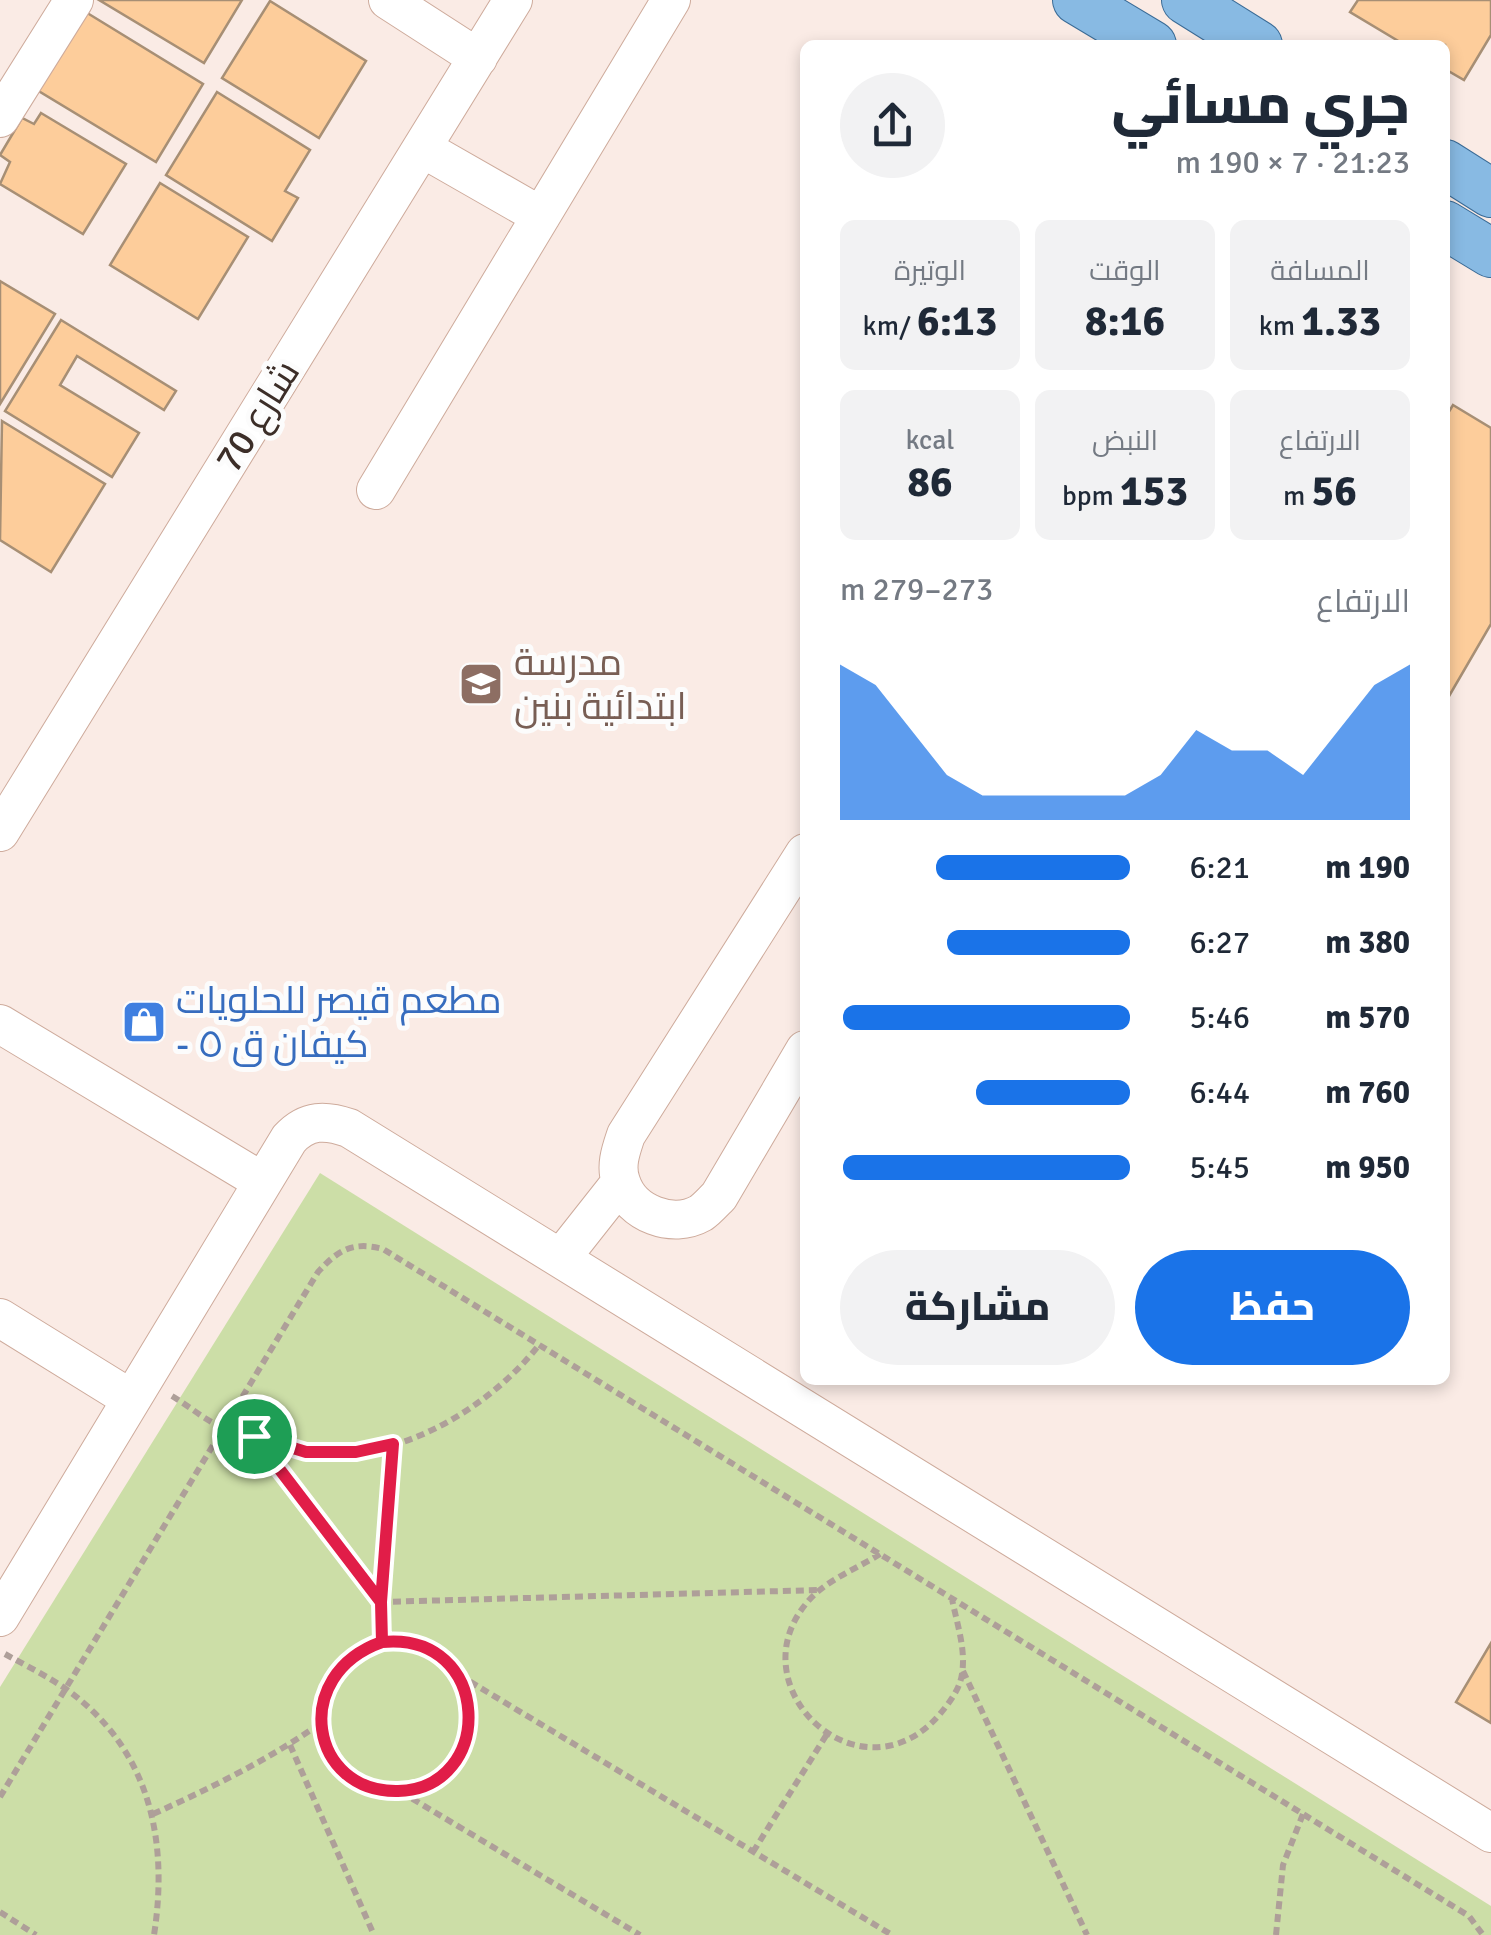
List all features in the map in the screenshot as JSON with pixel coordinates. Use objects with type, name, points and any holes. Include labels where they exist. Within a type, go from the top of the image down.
[{"type":"main road","points":[[1077,0],[1144,40]]},
{"type":"main road","points":[[1186,0],[1250,40]]},
{"type":"main road","points":[[1450,167],[1491,193]]},
{"type":"main road","points":[[1450,228],[1491,253]]},
{"type":"street","points":[[0,118],[74,0]]},
{"type":"street","points":[[388,0],[478,58]]},
{"type":"street","name":"شارع 70","points":[[0,832],[513,0]]},
{"type":"street","points":[[376,490],[671,0]]},
{"type":"street","points":[[422,148],[541,216]]},
{"type":"street","points":[[800,861],[626,1135],[618,1158],[620,1182],[634,1203],[654,1216],[678,1220],[701,1213],[728,1183],[800,1059]]},
{"type":"street","points":[[0,1024],[263,1182]]},
{"type":"street","points":[[0,1616],[298,1129],[317,1121],[333,1122],[349,1128],[561,1258],[1491,1833]]},
{"type":"street","points":[[561,1258],[620,1182]]},
{"type":"street","points":[[0,1318],[138,1388]]},
{"type":"path","points":[[0,1797],[318,1272],[347,1246],[366,1244],[383,1248],[1470,1916],[1483,1935]]},
{"type":"path","points":[[138,1388],[223,1428],[306,1452],[356,1452],[393,1444],[471,1408],[524,1365],[540,1345]]},
{"type":"path","points":[[254,1436],[381,1602]]},
{"type":"path","points":[[382,1642],[381,1602],[393,1444]]},
{"type":"path","points":[[880,1554],[819,1590],[792,1623],[786,1641],[787,1663],[798,1702],[819,1730],[860,1748],[897,1746],[915,1737],[949,1702],[962,1678],[964,1654],[952,1598]]},
{"type":"path","points":[[381,1602],[819,1590]]},
{"type":"path","points":[[459,1675],[470,1704],[468,1735],[454,1763],[430,1782],[400,1791],[374,1788],[350,1777],[332,1758],[324,1741],[322,1701],[336,1671],[361,1650],[382,1642],[421,1645],[442,1657],[459,1675],[892,1935]]},
{"type":"path","points":[[0,1651],[66,1689],[108,1728],[129,1759],[153,1814],[160,1864],[154,1935]]},
{"type":"path","points":[[962,1670],[1086,1935]]},
{"type":"path","points":[[153,1814],[221,1784],[321,1723]]},
{"type":"path","points":[[753,1852],[827,1734]]},
{"type":"path","points":[[290,1745],[374,1935]]},
{"type":"path","points":[[400,1791],[640,1935]]},
{"type":"path","points":[[1276,1935],[1283,1865],[1303,1814]]},
{"type":"path","points":[[0,1912],[36,1935]]},
{"type":"green space","points":[[320,1173],[1491,1906],[1491,1935],[0,1935],[0,1687]]},
{"type":"building","points":[[99,0],[242,0],[204,63]]},
{"type":"building","points":[[1358,0],[1491,0],[1491,35],[1464,80],[1450,72],[1450,40],[1397,40],[1350,12]]},
{"type":"building","points":[[270,1],[366,61],[319,138],[222,78]]},
{"type":"building","points":[[84,11],[203,84],[156,162],[37,90]]},
{"type":"building","points":[[217,92],[310,150],[285,191],[298,198],[272,241],[166,175]]},
{"type":"building","points":[[41,113],[126,164],[83,234],[0,184],[10,162],[0,155],[22,118],[34,124]]},
{"type":"building","points":[[160,183],[248,237],[198,319],[110,265]]},
{"type":"building","points":[[0,281],[55,314],[0,404]]},
{"type":"building","points":[[61,320],[176,391],[164,410],[77,356],[60,385],[139,433],[112,477],[5,411]]},
{"type":"building","points":[[1453,405],[1491,428],[1491,624],[1450,694]]},
{"type":"building","points":[[2,421],[105,484],[51,572],[0,540]]},
{"type":"building","points":[[1491,1643],[1491,1723],[1456,1702]]},
{"type":"place","name":"مدرسة ابتدائية بنين","points":[[481,684]]},
{"type":"place","name":"مطعم قيصر للحلويات - كيفان ق ٥","points":[[144,1022]]},
{"type":"route","points":[[254,1436],[306,1452],[356,1452],[393,1444],[381,1602],[382,1642],[421,1645],[442,1657],[459,1675],[470,1704],[468,1735],[454,1763],[430,1782],[400,1791],[374,1788],[350,1777],[332,1758],[324,1741],[322,1701],[343,1662],[382,1642],[381,1602],[254,1436]]}]
